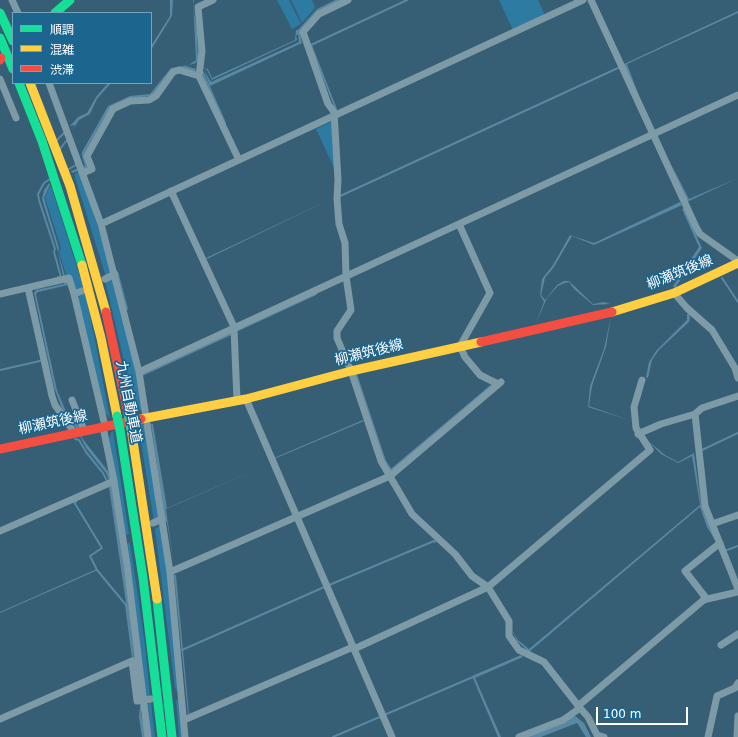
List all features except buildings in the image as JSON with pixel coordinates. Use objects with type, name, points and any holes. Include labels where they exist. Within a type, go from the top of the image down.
[{"type":"main road","points":[[56,12],[70,0]]},
{"type":"main road","points":[[0,13],[12,39]]},
{"type":"main road","points":[[0,38],[12,66]]},
{"type":"main road","name":"九州自動車道","points":[[19,84],[59,189],[93,304],[120,430],[140,556],[162,737]]},
{"type":"main road","name":"九州自動車道","points":[[30,84],[70,186],[103,300],[132,428],[154,576],[172,737]]},
{"type":"main road","name":"柳瀬筑後線","points":[[0,449],[147,417],[241,400],[351,371],[618,311],[674,293],[738,262]]},
{"type":"street","points":[[12,0],[18,12]]},
{"type":"street","points":[[213,0],[198,7],[202,51],[199,76],[239,160]]},
{"type":"street","points":[[348,0],[319,14],[303,32],[334,116],[338,180],[338,218],[345,243],[346,276],[351,310],[337,331],[337,338],[351,371],[381,461],[412,514],[455,554],[472,576],[488,588],[509,621],[509,636],[519,650],[544,662],[588,717],[597,735],[604,737]]},
{"type":"street","points":[[101,224],[583,0]]},
{"type":"street","points":[[591,0],[652,134],[700,234],[738,262]]},
{"type":"street","points":[[83,173],[92,169],[87,156],[113,109],[130,101],[149,100],[156,96],[174,72],[179,70],[199,76]]},
{"type":"street","points":[[0,79],[16,118]]},
{"type":"street","points":[[49,84],[101,224],[139,372],[170,572],[185,737]]},
{"type":"street","points":[[139,372],[235,329],[372,263],[738,95]]},
{"type":"street","points":[[171,191],[235,329],[241,400],[297,517],[392,737]]},
{"type":"street","points":[[170,572],[390,476],[499,383],[480,375],[465,357],[460,346],[490,293],[459,224]]},
{"type":"street","points":[[105,279],[115,274]]},
{"type":"street","points":[[0,294],[69,278],[74,294],[104,427],[111,482],[126,537],[148,699],[148,737]]},
{"type":"street","points":[[28,288],[55,406],[74,432]]},
{"type":"street","points":[[74,294],[82,291]]},
{"type":"street","points":[[674,293],[687,308],[712,330],[735,368],[738,378]]},
{"type":"street","points":[[184,720],[354,648],[488,588],[650,450],[638,434],[636,428],[634,407],[643,380]]},
{"type":"street","points":[[638,434],[661,424],[695,414],[702,408],[738,396]]},
{"type":"street","points":[[72,400],[84,430]]},
{"type":"street","points":[[519,737],[563,720],[703,600],[738,590],[705,506],[695,414]]},
{"type":"street","points":[[0,531],[111,482]]},
{"type":"street","points":[[712,524],[738,515]]},
{"type":"street","points":[[153,523],[162,519]]},
{"type":"street","points":[[703,600],[706,598],[685,571],[720,543]]},
{"type":"street","points":[[721,645],[724,641],[738,634]]},
{"type":"street","points":[[0,718],[132,661],[137,701],[148,699]]},
{"type":"street","points":[[708,737],[717,696],[737,688]]},
{"type":"street","points":[[173,696],[182,695]]},
{"type":"street","points":[[737,737],[738,716]]},
{"type":"shaded area","points":[[170,0],[173,0],[172,16],[152,48],[152,44],[170,16]]},
{"type":"shaded area","points":[[277,0],[289,0],[301,24],[292,29]]},
{"type":"shaded area","points":[[291,0],[312,0],[315,8],[302,23]]},
{"type":"shaded area","points":[[335,0],[340,0],[300,34],[302,43],[210,86],[204,70],[211,82],[299,42],[298,34],[296,36],[297,40],[212,80],[207,70],[204,68],[208,69],[212,78],[295,40],[296,30],[298,30],[317,9]]},
{"type":"shaded area","points":[[499,0],[538,0],[544,13],[543,17],[513,30]]},
{"type":"shaded area","points":[[193,9],[197,32],[198,59],[196,63],[186,66],[196,69],[195,72],[171,70],[152,96],[130,98],[105,116],[84,154],[89,167],[72,173],[71,171],[85,166],[82,152],[108,106],[130,96],[150,94],[171,68],[189,65],[196,60]]},
{"type":"shaded area","points":[[738,11],[738,13],[627,64],[639,96],[624,64]]},
{"type":"shaded area","points":[[107,84],[110,84],[97,99],[90,114],[79,120],[72,131],[75,125],[70,126],[78,117],[87,113],[96,97]]},
{"type":"shaded area","points":[[333,121],[336,172],[316,129]]},
{"type":"shaded area","points":[[672,166],[689,199],[738,178],[687,202]]},
{"type":"shaded area","points":[[80,172],[113,274],[106,277],[74,174]]},
{"type":"shaded area","points":[[49,183],[50,185],[44,198],[59,248],[58,252],[65,276],[63,276],[57,248],[42,199],[44,190]]},
{"type":"shaded area","points":[[51,186],[84,289],[75,292],[69,275],[66,275],[59,252],[61,248],[45,198]]},
{"type":"shaded area","points":[[333,198],[207,259],[206,258]]},
{"type":"shaded area","points":[[680,202],[682,205],[594,245],[572,236],[554,267],[545,278],[541,295],[545,300],[557,285],[564,281],[569,281],[593,304],[604,302],[610,304],[593,305],[574,289],[569,282],[565,283],[558,286],[547,298],[535,325],[544,302],[540,295],[542,279],[553,265],[570,235],[594,243]]},
{"type":"shaded area","points":[[684,208],[702,248],[675,288],[673,286],[699,247],[682,209]]},
{"type":"shaded area","points":[[114,276],[144,405],[142,409],[136,412],[105,280]]},
{"type":"shaded area","points":[[64,282],[67,282],[68,285],[38,292],[36,294],[57,390],[65,409],[78,425],[82,438],[108,471],[111,479],[109,480],[106,473],[86,448],[75,426],[62,409],[54,387],[34,293],[36,290],[64,284]]},
{"type":"shaded area","points":[[85,292],[110,419],[103,409],[78,298]]},
{"type":"shaded area","points":[[687,314],[689,314],[690,318],[689,322],[659,350],[652,360],[648,378],[646,377],[649,362],[656,351],[687,320]]},
{"type":"shaded area","points":[[611,316],[606,347],[592,386],[589,406],[632,421],[588,407],[590,386],[604,349]]},
{"type":"shaded area","points":[[363,420],[364,421],[274,459],[274,458]]},
{"type":"shaded area","points":[[138,424],[142,424],[146,427],[159,517],[154,521]]},
{"type":"shaded area","points":[[151,424],[153,424],[167,508],[270,464],[166,509],[174,566],[167,522],[165,521]]},
{"type":"shaded area","points":[[113,431],[129,534],[126,535],[123,526],[109,438],[111,432]]},
{"type":"shaded area","points":[[646,439],[665,455],[678,462],[694,453],[701,505],[716,542],[707,527],[700,507],[529,652],[517,641],[512,630],[518,640],[529,649],[700,505],[692,456],[678,463],[661,454]]},
{"type":"shaded area","points":[[113,485],[142,706],[141,713],[146,737],[142,737],[139,717],[140,706],[134,657],[109,487]]},
{"type":"shaded area","points":[[161,525],[170,596],[178,693],[175,688],[155,529]]},
{"type":"shaded area","points":[[130,542],[145,645],[150,696],[145,697],[125,545]]},
{"type":"shaded area","points":[[97,569],[98,570],[0,613],[0,612]]},
{"type":"shaded area","points":[[174,575],[176,575],[189,714],[188,714]]},
{"type":"shaded area","points":[[521,655],[523,657],[475,678],[501,737],[498,737],[472,676]]},
{"type":"shaded area","points":[[176,699],[180,702],[183,737],[179,737]]},
{"type":"shaded area","points":[[149,702],[151,702],[155,737],[151,737]]},
{"type":"shaded area","points":[[574,715],[584,723],[591,737],[586,737],[577,723],[541,737],[524,737]]},
{"type":"waterway","points":[[336,109],[311,45],[407,0]]},
{"type":"waterway","points":[[338,197],[618,68]]},
{"type":"waterway","points":[[203,73],[225,123]]},
{"type":"waterway","points":[[57,140],[65,132]]},
{"type":"waterway","points":[[60,149],[67,140]]},
{"type":"waterway","points":[[69,169],[76,165]]},
{"type":"waterway","points":[[50,179],[44,183],[38,194],[55,249],[54,252],[61,277],[58,277]]},
{"type":"waterway","points":[[118,275],[127,309]]},
{"type":"waterway","points":[[722,278],[738,302]]},
{"type":"waterway","points":[[238,330],[316,294]]},
{"type":"waterway","points":[[142,375],[231,334]]},
{"type":"waterway","points":[[0,370],[40,361]]},
{"type":"waterway","points":[[356,374],[385,461],[391,470],[492,385]]},
{"type":"waterway","points":[[702,450],[738,433]]},
{"type":"waterway","points":[[75,439],[79,440],[86,452],[103,473],[107,481]]},
{"type":"waterway","points":[[76,502],[74,502],[102,548],[90,556],[97,570],[126,605],[133,658]]},
{"type":"waterway","points":[[182,650],[322,588],[434,541],[435,542]]},
{"type":"waterway","points":[[727,550],[738,546]]},
{"type":"waterway","points":[[333,737],[473,677]]},
{"type":"traffic: fast","points":[[56,12],[70,0]]},
{"type":"traffic: fast","points":[[0,13],[12,39]]},
{"type":"traffic: fast","points":[[0,38],[12,67]]},
{"type":"traffic: fast","points":[[19,84],[42,141],[82,265]]},
{"type":"traffic: fast","points":[[128,413],[131,428]]},
{"type":"traffic: fast","points":[[117,416],[120,430]]},
{"type":"traffic: fast","points":[[120,430],[143,578],[162,737]]},
{"type":"traffic: fast","points":[[157,599],[172,737]]},
{"type":"traffic: slow","points":[[30,84],[70,186],[106,312]]},
{"type":"traffic: slow","points":[[612,312],[674,293],[738,263]]},
{"type":"traffic: slow","points":[[82,265],[101,338],[117,416]]},
{"type":"traffic: slow","points":[[141,419],[246,399],[351,371],[481,342]]},
{"type":"traffic: slow","points":[[131,428],[157,599]]},
{"type":"traffic: jam","points":[[106,312],[128,413]]},
{"type":"traffic: jam","points":[[481,342],[612,312]]},
{"type":"traffic: jam","points":[[0,449],[141,419]]}]
